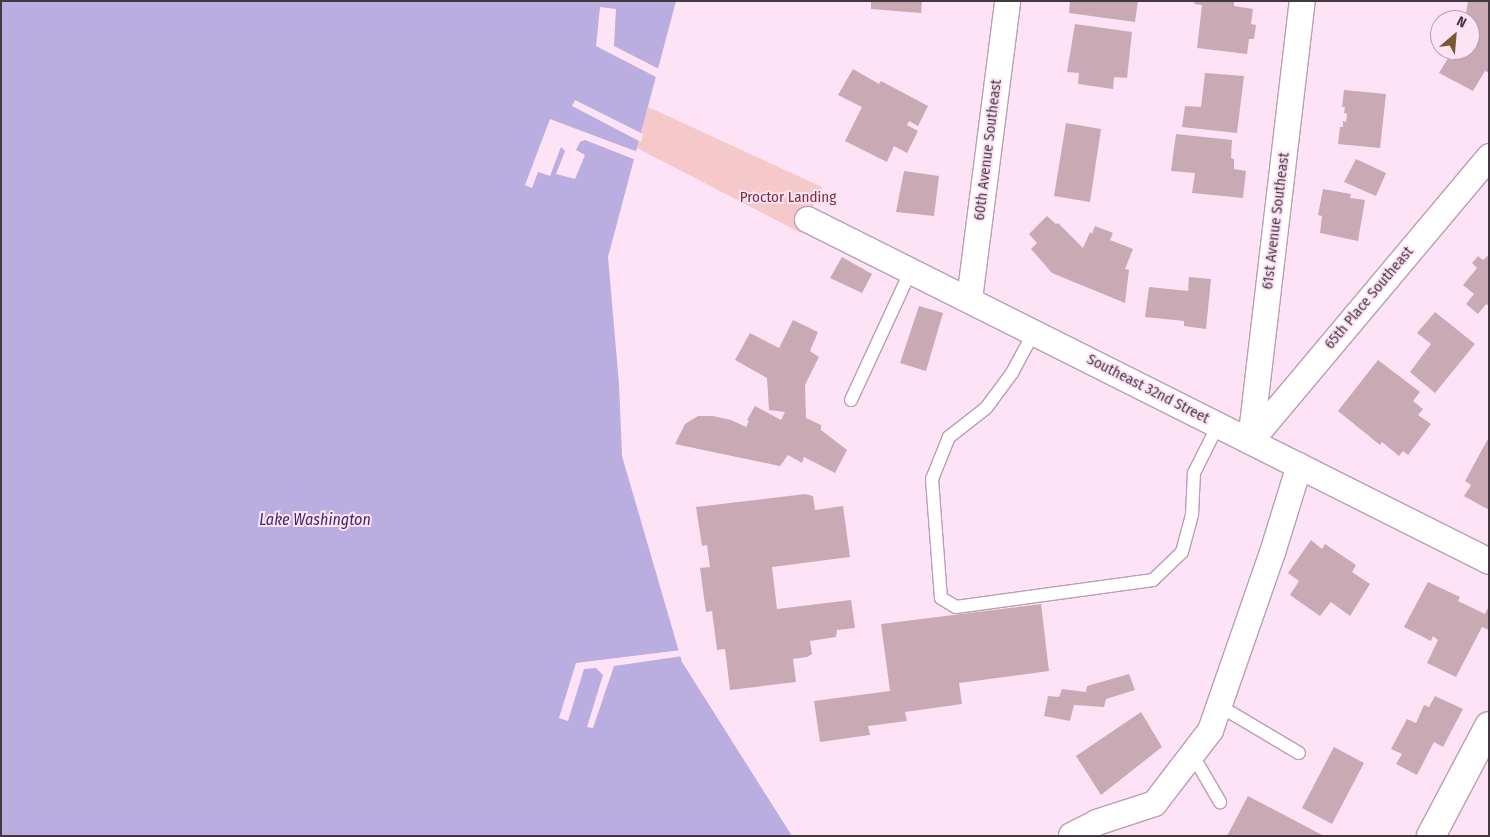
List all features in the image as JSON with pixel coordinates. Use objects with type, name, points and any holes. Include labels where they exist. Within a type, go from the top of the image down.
[{"type":"street","name":"60th Avenue Southeast","points":[[968,299],[1007,1]]},
{"type":"street","name":"61st Avenue Southeast","points":[[1250,440],[1302,1]]},
{"type":"street","name":"65th Place Southeast","points":[[1250,440],[1489,156]]},
{"type":"street","name":"Southeast 32nd Street","points":[[807,219],[1489,561]]},
{"type":"street","points":[[1071,835],[1096,822],[1154,803],[1210,730],[1299,465]]},
{"type":"street","points":[[1430,836],[1489,726]]},
{"type":"lane","points":[[851,400],[911,270]]},
{"type":"lane","points":[[1034,332],[1012,373],[986,408],[949,437],[932,478],[942,598],[956,607],[1153,580],[1182,552],[1192,515],[1194,473],[1218,424]]},
{"type":"lane","points":[[1218,706],[1299,753]]},
{"type":"lane","points":[[1192,754],[1220,802]]},
{"type":"green space","name":"Proctor Landing","points":[[648,107],[822,187],[801,233],[637,148]]},
{"type":"water","name":"Lake Washington","points":[[1,1],[676,1],[608,257],[619,384],[622,456],[682,662],[792,836],[1,836]]},
{"type":"pier","points":[[600,7],[616,9],[614,46],[661,70],[658,78],[596,46]]},
{"type":"pier","points":[[575,100],[643,134],[641,142],[572,106]]},
{"type":"pier","points":[[550,119],[638,152],[636,160],[585,140],[580,142],[576,150],[585,155],[575,179],[556,174],[565,151],[561,147],[550,176],[538,172],[532,188],[525,185]]},
{"type":"pier","points":[[681,650],[683,656],[614,666],[593,728],[587,727],[603,675],[596,668],[584,669],[568,721],[559,718],[576,663]]},
{"type":"building","points":[[871,1],[922,1],[921,13],[871,9]]},
{"type":"building","points":[[1070,1],[1138,1],[1135,22],[1069,13]]},
{"type":"building","points":[[1195,1],[1234,1],[1234,6],[1253,9],[1251,24],[1256,25],[1254,39],[1249,39],[1247,54],[1197,48],[1202,5],[1194,4]]},
{"type":"building","points":[[1468,1],[1489,1],[1489,73],[1485,71],[1473,91],[1439,73],[1447,60],[1480,60],[1480,10],[1467,10]]},
{"type":"building","points":[[1075,24],[1132,32],[1127,78],[1114,77],[1113,89],[1078,84],[1079,73],[1067,72]]},
{"type":"building","points":[[853,69],[879,84],[881,81],[928,106],[918,126],[909,121],[907,125],[918,131],[907,153],[894,146],[887,162],[845,141],[862,107],[838,95]]},
{"type":"building","points":[[1205,73],[1244,76],[1237,133],[1182,127],[1185,106],[1201,107]]},
{"type":"building","points":[[1344,90],[1386,94],[1380,148],[1338,144],[1340,127],[1343,127],[1343,121],[1346,122],[1347,114],[1344,113],[1345,107],[1342,107]]},
{"type":"building","points":[[1066,123],[1101,129],[1090,202],[1054,196]]},
{"type":"building","points":[[1176,134],[1232,140],[1231,158],[1234,159],[1234,169],[1246,171],[1243,198],[1192,193],[1195,173],[1171,171]]},
{"type":"building","points":[[1356,159],[1386,173],[1376,196],[1344,182]]},
{"type":"building","points":[[904,171],[939,176],[934,216],[896,212]]},
{"type":"building","points":[[1323,189],[1351,194],[1350,198],[1365,200],[1358,241],[1320,233],[1322,216],[1318,215]]},
{"type":"building","points":[[1047,216],[1056,224],[1058,223],[1083,248],[1090,232],[1092,234],[1095,226],[1113,233],[1110,240],[1133,249],[1125,269],[1129,270],[1125,303],[1052,273],[1031,249],[1037,243],[1029,234]]},
{"type":"building","points":[[1489,255],[1489,306],[1486,304],[1478,314],[1466,304],[1474,294],[1463,285],[1477,268],[1472,263],[1478,256],[1483,260]]},
{"type":"building","points":[[842,257],[872,274],[862,293],[830,278]]},
{"type":"building","points":[[1189,277],[1211,279],[1206,329],[1184,326],[1184,321],[1145,317],[1149,287],[1188,291]]},
{"type":"building","points":[[919,306],[943,313],[926,371],[900,363]]},
{"type":"building","points":[[1435,312],[1475,344],[1435,393],[1410,372],[1431,344],[1417,333]]},
{"type":"building","points":[[793,320],[818,332],[810,351],[819,357],[805,385],[806,418],[821,425],[821,430],[847,450],[835,473],[804,457],[802,463],[788,455],[780,466],[675,444],[685,424],[698,416],[713,416],[731,420],[746,427],[749,421],[747,420],[755,406],[781,420],[785,412],[769,410],[767,378],[735,360],[750,333],[779,348]]},
{"type":"building","points":[[1378,360],[1420,392],[1413,401],[1423,409],[1418,415],[1431,424],[1408,455],[1403,451],[1399,456],[1382,442],[1380,445],[1338,411]]},
{"type":"building","points":[[1489,437],[1489,510],[1464,496],[1471,485],[1465,481]]},
{"type":"building","points":[[805,494],[813,496],[815,510],[843,506],[850,557],[772,567],[777,609],[851,600],[855,628],[837,630],[836,637],[810,641],[812,654],[807,657],[793,659],[796,682],[730,690],[725,649],[717,650],[712,611],[706,612],[700,568],[710,567],[707,545],[702,546],[696,507]]},
{"type":"building","points":[[1311,540],[1322,549],[1325,544],[1356,565],[1352,572],[1370,584],[1350,616],[1331,602],[1320,616],[1290,595],[1299,581],[1288,573]]},
{"type":"building","points":[[1428,582],[1460,597],[1458,601],[1485,614],[1489,606],[1489,630],[1482,627],[1456,677],[1427,663],[1438,640],[1433,636],[1431,641],[1404,627]]},
{"type":"building","points":[[1041,604],[1049,671],[959,683],[962,704],[905,712],[907,721],[868,726],[870,735],[820,742],[814,701],[890,691],[881,624]]},
{"type":"building","points":[[1129,674],[1135,690],[1106,699],[1104,707],[1074,705],[1070,721],[1044,716],[1048,696],[1059,697],[1062,689],[1086,692],[1087,686]]},
{"type":"building","points":[[1435,696],[1463,709],[1443,747],[1434,742],[1417,775],[1396,764],[1402,754],[1391,749],[1407,719],[1416,723],[1424,705],[1429,707]]},
{"type":"building","points":[[1141,712],[1162,747],[1101,795],[1076,756]]},
{"type":"building","points":[[1334,747],[1364,763],[1332,824],[1302,808]]},
{"type":"building","points":[[1248,796],[1324,836],[1227,836]]}]
